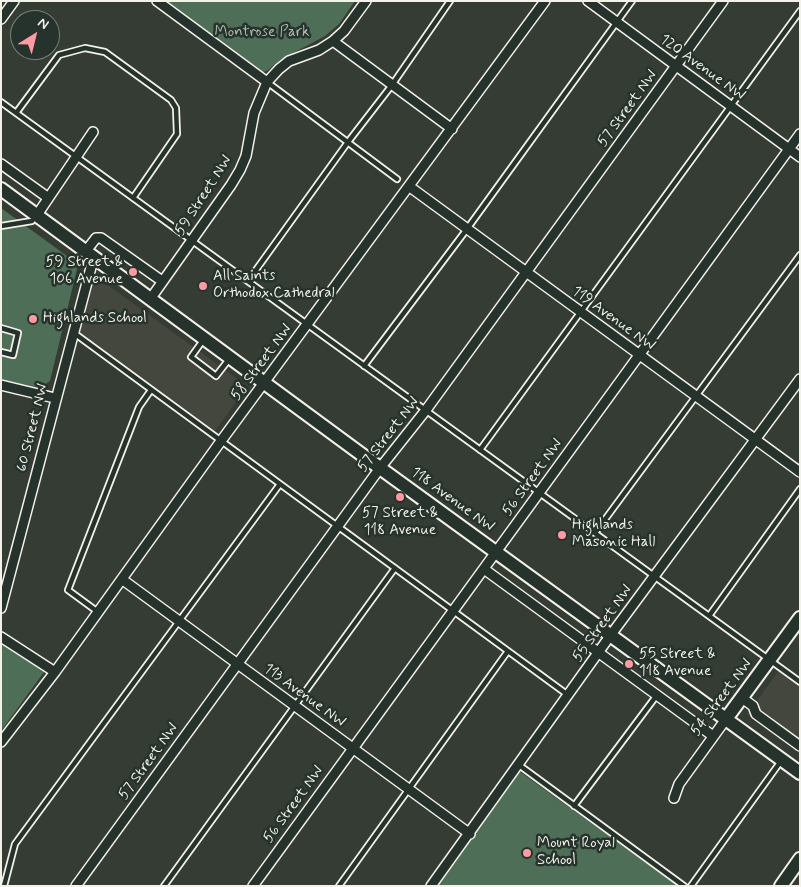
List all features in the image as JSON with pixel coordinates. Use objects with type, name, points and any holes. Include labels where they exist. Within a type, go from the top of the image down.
[{"type":"main road","name":"118 Avenue NW","points":[[1,189],[800,774]]},
{"type":"main road","name":"54 Street NW","points":[[726,719],[800,618]]},
{"type":"main road","points":[[781,886],[799,863]]},
{"type":"street","points":[[1,19],[14,1]]},
{"type":"street","points":[[157,1],[267,82]]},
{"type":"street","name":"59 Street NW","points":[[151,298],[240,170],[246,156],[256,108],[267,82],[279,69],[290,61],[319,50],[333,42],[344,31],[366,1]]},
{"type":"street","name":"58 Street NW","points":[[1,742],[56,672],[221,441],[546,1]]},
{"type":"street","name":"120 Avenue NW","points":[[588,1],[800,157]]},
{"type":"street","name":"57 Street NW","points":[[76,886],[380,468],[426,410],[723,1]]},
{"type":"street","points":[[333,42],[452,129]]},
{"type":"street","points":[[37,215],[47,197],[93,132]]},
{"type":"street","name":"56 Street NW","points":[[253,886],[800,134]]},
{"type":"street","points":[[1,164],[47,197]]},
{"type":"street","name":"119 Avenue NW","points":[[410,187],[800,472]]},
{"type":"street","points":[[90,253],[96,238],[101,238],[162,281]]},
{"type":"street","name":"60 Street NW","points":[[1,608],[73,332],[90,253]]},
{"type":"street","name":"55 Street NW","points":[[431,886],[610,636],[800,379]]},
{"type":"street","points":[[1,385],[55,398]]},
{"type":"street","points":[[484,569],[713,736]]},
{"type":"street","name":"113 Avenue NW","points":[[123,580],[470,834]]},
{"type":"street","points":[[1,637],[56,672]]},
{"type":"street","points":[[742,698],[754,706],[756,714],[800,746]]},
{"type":"street","name":"54 Street NW","points":[[674,798],[679,784],[726,719]]},
{"type":"lane","points":[[248,281],[348,142],[392,85],[450,1]]},
{"type":"lane","points":[[364,366],[467,229],[632,1]]},
{"type":"lane","points":[[480,450],[800,11]]},
{"type":"lane","points":[[16,113],[59,55],[85,48],[105,52],[171,100],[176,108],[177,134],[133,198]]},
{"type":"lane","points":[[267,82],[397,178]]},
{"type":"lane","points":[[1,102],[800,682]]},
{"type":"lane","points":[[1,226],[32,221],[37,215]]},
{"type":"lane","points":[[595,534],[800,255]]},
{"type":"lane","points":[[1,328],[18,333],[13,355],[1,352]]},
{"type":"lane","points":[[73,332],[568,695]]},
{"type":"lane","points":[[205,338],[190,357],[216,376],[230,357]]},
{"type":"lane","points":[[99,613],[68,590],[140,407],[151,390]]},
{"type":"lane","points":[[4,886],[15,844],[280,484]]},
{"type":"lane","points":[[710,616],[800,489]]},
{"type":"lane","points":[[164,886],[395,568]]},
{"type":"lane","points":[[339,886],[508,651]]},
{"type":"lane","points":[[574,806],[657,695]]},
{"type":"lane","points":[[691,886],[782,760]]},
{"type":"lane","points":[[519,765],[684,886]]},
{"type":"shaded area","points":[[105,283],[243,383],[244,391],[215,431],[80,332],[93,284]]},
{"type":"shaded area","points":[[781,668],[800,681],[800,754],[747,714]]},
{"type":"green space","name":"Montrose Park","points":[[165,1],[355,1],[339,24],[325,36],[280,60],[263,72]]},
{"type":"green space","name":"Highlands School","points":[[1,208],[74,261],[77,269],[50,381],[40,388],[1,379]]},
{"type":"green space","points":[[1,641],[44,672],[1,731]]},
{"type":"green space","points":[[519,771],[678,886],[436,886]]},
{"type":"place","name":"59 Street & 106 Avenue","points":[[133,272]]},
{"type":"place","name":"All Saints Orthodox Cathedral","points":[[203,286]]},
{"type":"place","name":"Highlands School","points":[[33,319]]},
{"type":"place","name":"57 Street & 118 Avenue","points":[[400,497]]},
{"type":"place","name":"Highlands Masonic Hall","points":[[562,535]]},
{"type":"place","name":"55 Street & 118 Avenue","points":[[629,664]]},
{"type":"place","name":"Mount Royal School","points":[[527,853]]}]
